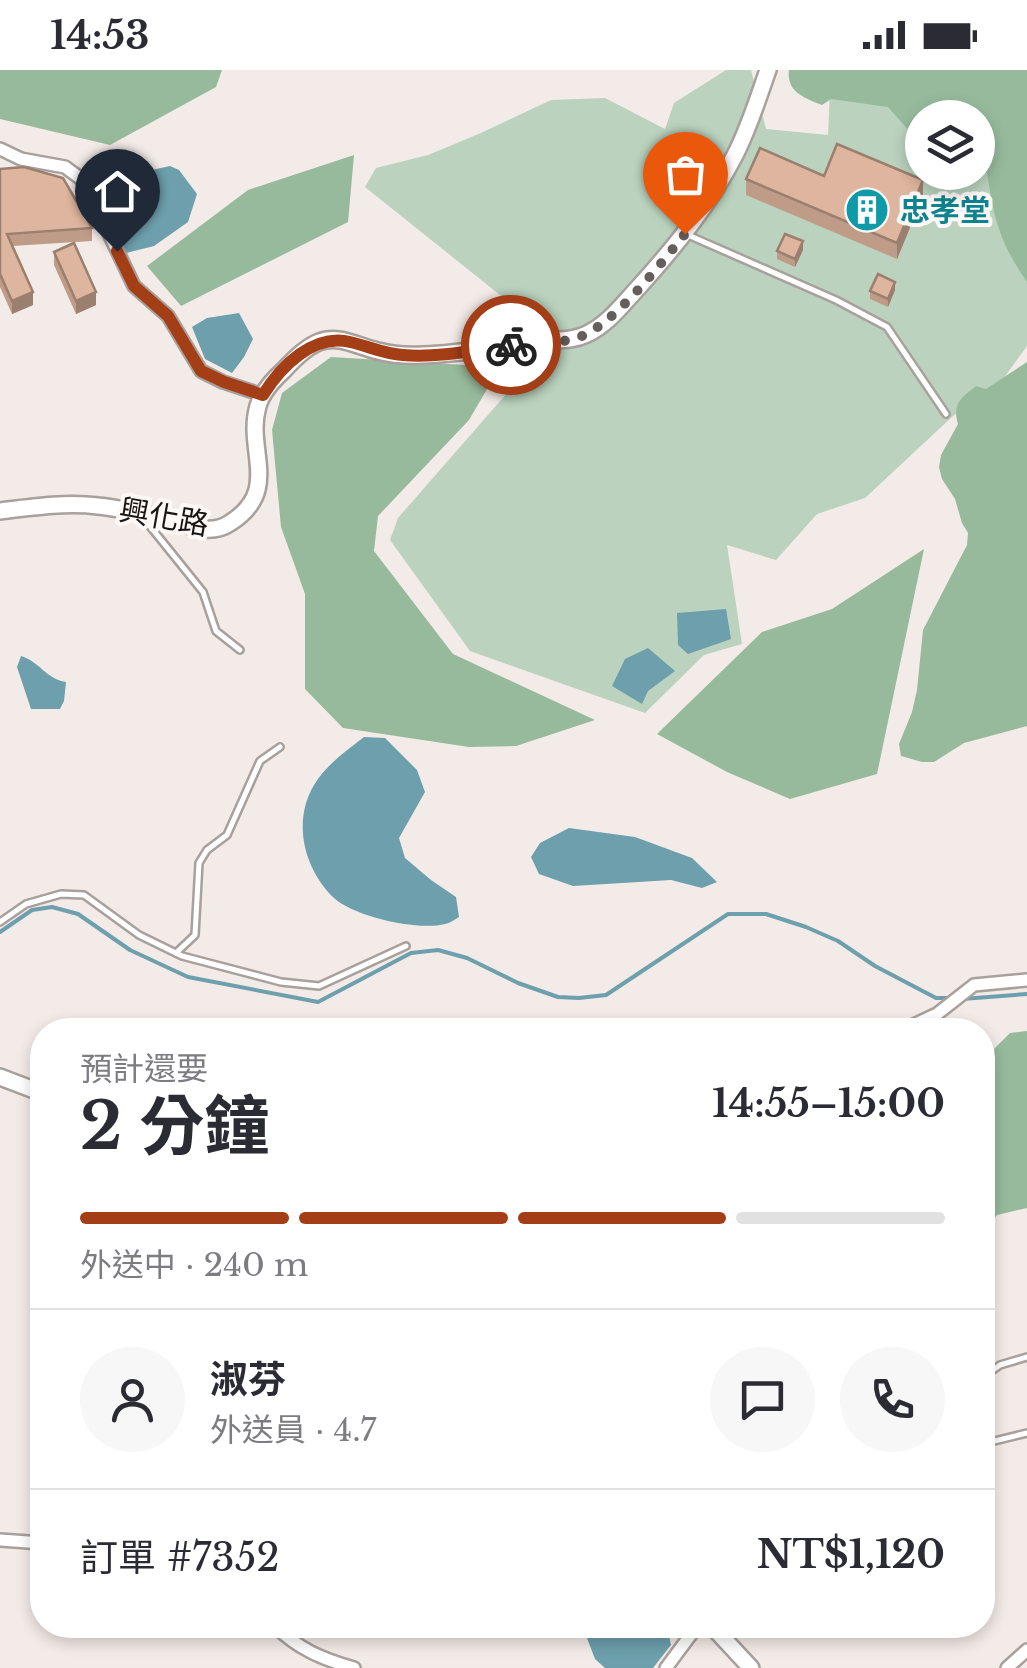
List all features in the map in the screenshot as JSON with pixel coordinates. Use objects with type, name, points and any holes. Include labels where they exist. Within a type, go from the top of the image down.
[{"type":"street","points":[[0,150],[21,159],[65,166],[84,181],[134,286],[168,316],[201,371],[263,395],[298,356],[329,339],[401,356],[459,353],[573,340],[608,321],[685,234],[734,156],[768,70]]},
{"type":"street","name":"興化路","points":[[0,511],[68,504],[98,506],[208,530],[228,525],[248,508],[259,488],[256,416],[263,395]]},
{"type":"street","points":[[926,1018],[951,1005],[969,988],[1027,980]]},
{"type":"street","points":[[0,1077],[30,1088]]},
{"type":"street","points":[[0,1540],[30,1542]]},
{"type":"street","points":[[289,1638],[320,1658],[354,1668]]},
{"type":"street","points":[[666,1668],[688,1638]]},
{"type":"street","points":[[722,1638],[751,1668]]},
{"type":"street","points":[[1007,1668],[1027,1650]]},
{"type":"lane","points":[[685,234],[836,300],[888,328],[946,414]]},
{"type":"lane","points":[[140,514],[203,592],[216,631],[240,650]]},
{"type":"lane","points":[[176,953],[195,934],[199,863],[227,835],[260,761],[280,747]]},
{"type":"lane","points":[[0,922],[26,904],[61,894],[84,895],[140,935],[176,953],[281,982],[319,986],[406,946]]},
{"type":"lane","points":[[995,1369],[1027,1358]]},
{"type":"lane","points":[[995,1441],[1027,1433]]},
{"type":"green space","points":[[0,70],[222,70],[216,87],[110,145],[0,119]]},
{"type":"green space","points":[[726,70],[751,70],[766,129],[828,135],[831,70],[905,109],[905,190],[995,190],[995,173],[1027,264],[1027,346],[1001,382],[953,416],[865,498],[817,514],[776,560],[727,545],[742,644],[704,655],[645,713],[470,651],[390,540],[398,518],[535,361],[550,335],[365,187],[376,168],[428,155],[551,100],[605,98],[665,129],[674,103]]},
{"type":"green space","points":[[789,70],[1027,70],[1027,282],[1010,255],[992,204],[995,100],[905,100],[905,126],[888,107],[831,99],[822,105],[803,97],[789,78]]},
{"type":"green space","points":[[354,155],[348,222],[181,306],[147,266],[248,190]]},
{"type":"green space","points":[[331,357],[500,367],[469,420],[378,516],[374,551],[453,654],[595,720],[516,746],[469,747],[343,728],[305,689],[305,594],[281,527],[272,430],[282,393]]},
{"type":"green space","points":[[1027,362],[1027,726],[964,743],[934,762],[901,756],[899,744],[917,690],[923,630],[967,545],[968,533],[955,499],[942,479],[941,455],[958,424],[956,411],[962,398],[976,386],[986,389]]},
{"type":"green space","points":[[924,549],[877,774],[790,799],[727,772],[657,734],[762,632],[832,609]]},
{"type":"green space","points":[[1027,1031],[1027,1208],[995,1218],[995,1048],[1010,1033]]},
{"type":"water","points":[[170,166],[179,170],[197,194],[188,222],[154,246],[126,253],[88,174],[129,175]]},
{"type":"water","points":[[239,313],[253,339],[232,373],[205,359],[192,327],[207,318]]},
{"type":"water","points":[[726,609],[731,639],[688,654],[678,645],[677,613]]},
{"type":"water","points":[[648,648],[675,671],[648,691],[642,704],[612,686],[625,659]]},
{"type":"water","points":[[21,656],[53,678],[66,682],[60,709],[31,709],[17,667]]},
{"type":"water","points":[[364,737],[385,738],[417,770],[425,792],[399,838],[405,858],[456,897],[459,917],[450,922],[419,926],[356,911],[334,898],[315,873],[304,844],[307,799],[324,771]]},
{"type":"water","points":[[569,828],[635,837],[692,858],[717,882],[702,888],[671,880],[573,886],[539,874],[531,857],[540,843]]},
{"type":"water","points":[[587,1638],[670,1638],[671,1645],[653,1668],[605,1668],[595,1659]]},
{"type":"building","points":[[837,144],[905,172],[905,190],[919,190],[897,243],[746,179],[760,148],[824,176]]},
{"type":"building","points":[[24,167],[63,178],[92,228],[7,234],[33,292],[12,301],[0,274],[0,169]]},
{"type":"building","points":[[785,234],[803,241],[795,259],[777,251]]},
{"type":"building","points":[[74,243],[96,292],[76,301],[54,252]]},
{"type":"building","points":[[878,274],[895,282],[888,299],[870,291]]},
{"type":"waterway","points":[[0,932],[32,910],[52,907],[78,914],[130,950],[188,977],[318,1002],[411,953],[438,950],[467,958],[558,997],[579,998],[606,995],[728,914],[766,914],[838,941],[875,966],[936,998],[953,998]]},
{"type":"waterway","points":[[962,999],[1027,994]]},
{"type":"way so far","points":[[511,345],[573,340],[608,321],[685,234]]},
{"type":"place","name":"忠孝堂","points":[[867,210]]},
{"type":"route","points":[[117,251],[134,286],[168,316],[201,371],[263,395],[298,356],[329,339],[401,356],[511,345]]}]
